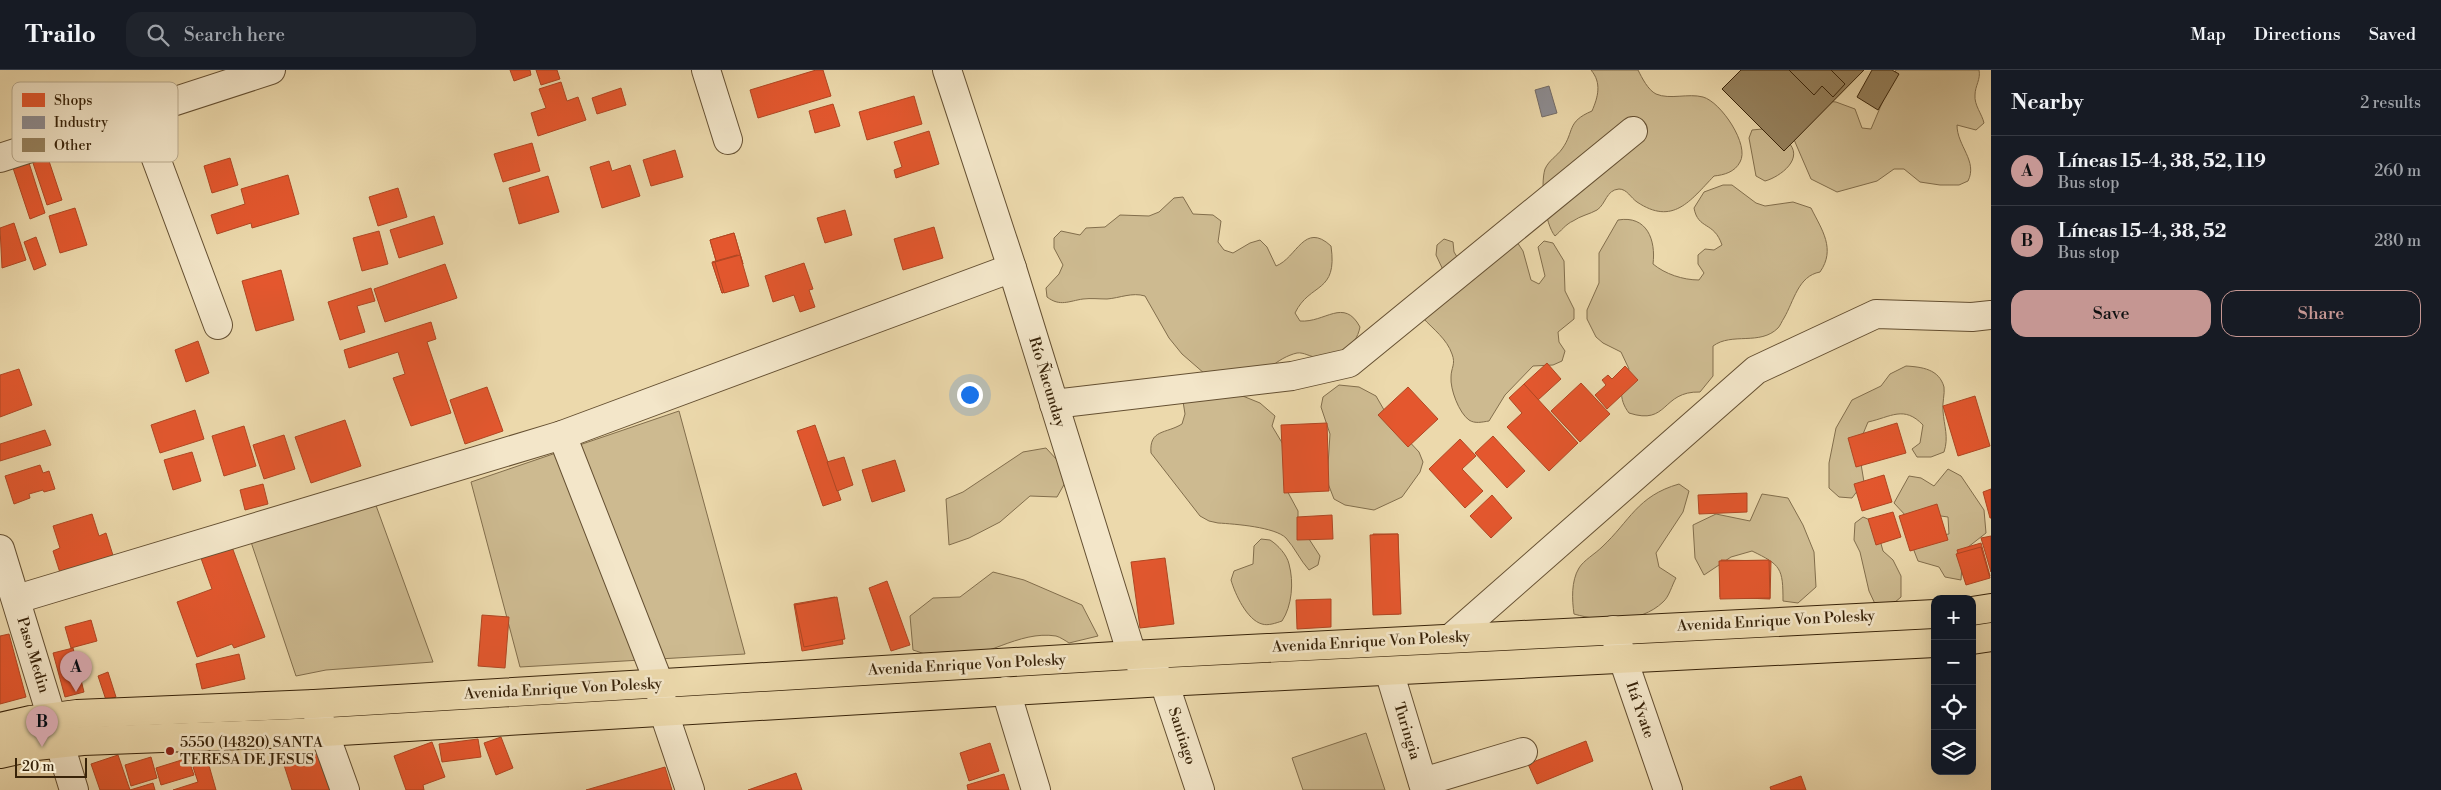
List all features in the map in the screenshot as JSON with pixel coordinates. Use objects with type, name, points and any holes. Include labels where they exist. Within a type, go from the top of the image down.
[{"type":"main road","points":[[1976,610],[1991,608]]},
{"type":"main road","name":"Avenida Enrique Von Polesky","points":[[0,726],[52,717],[314,704],[1132,655],[1931,614]]},
{"type":"main road","points":[[1976,639],[1991,637]]},
{"type":"main road","name":"Avenida Enrique Von Polesky","points":[[0,754],[36,746],[58,744],[324,732],[1164,682],[1931,643]]},
{"type":"street","points":[[178,100],[271,70]]},
{"type":"street","points":[[706,70],[728,140]]},
{"type":"street","name":"Río Ñacunday","points":[[947,70],[1012,268],[1132,655]]},
{"type":"street","points":[[1054,404],[1292,376],[1349,363],[1633,131]]},
{"type":"street","points":[[0,158],[12,154]]},
{"type":"street","points":[[157,162],[218,325]]},
{"type":"street","points":[[16,599],[562,436],[1012,268]]},
{"type":"street","points":[[1451,638],[1756,370],[1876,314],[1972,317],[1991,315]]},
{"type":"street","points":[[562,436],[659,683],[664,712],[690,790]]},
{"type":"street","name":"Paso Medin","points":[[0,549],[52,717],[58,744],[74,790]]},
{"type":"street","name":"Itá Yvate","points":[[1613,630],[1668,790]]},
{"type":"street","points":[[1132,655],[1164,682]]},
{"type":"street","name":"Turingia","points":[[1389,671],[1424,786]]},
{"type":"street","name":"Santiago","points":[[1164,682],[1200,790]]},
{"type":"street","points":[[1006,691],[1036,790]]},
{"type":"street","points":[[314,704],[345,790]]},
{"type":"street","points":[[1424,786],[1523,752]]},
{"type":"shaded area","points":[[1591,70],[1638,70],[1648,87],[1656,94],[1661,96],[1697,96],[1710,101],[1725,115],[1737,135],[1741,145],[1742,155],[1740,162],[1729,172],[1714,176],[1689,202],[1671,211],[1661,212],[1650,209],[1637,202],[1624,190],[1615,190],[1611,192],[1597,210],[1570,222],[1555,236],[1551,230],[1544,204],[1543,185],[1545,169],[1566,143],[1572,127],[1578,119],[1592,111],[1596,101],[1598,85]]},
{"type":"shaded area","points":[[1896,70],[1979,70],[1975,99],[1984,123],[1976,130],[1957,125],[1960,140],[1969,160],[1970,174],[1968,181],[1959,185],[1920,182],[1904,169],[1894,169],[1877,181],[1837,192],[1811,179],[1792,135],[1826,101],[1836,102],[1855,109],[1862,128],[1871,129]]},
{"type":"shaded area","points":[[1762,129],[1778,135],[1787,141],[1792,147],[1794,154],[1789,166],[1784,171],[1765,181],[1756,176],[1749,138],[1752,130]]},
{"type":"shaded area","points":[[1723,185],[1732,185],[1756,203],[1765,206],[1793,202],[1811,208],[1826,240],[1827,255],[1825,264],[1820,272],[1806,278],[1778,328],[1763,336],[1729,340],[1713,346],[1713,376],[1700,392],[1687,393],[1678,397],[1659,412],[1651,415],[1642,416],[1629,413],[1623,402],[1622,386],[1629,369],[1621,352],[1603,343],[1596,337],[1587,319],[1587,310],[1599,283],[1599,253],[1618,220],[1628,219],[1636,221],[1643,225],[1651,238],[1654,255],[1653,264],[1675,276],[1699,280],[1704,273],[1698,264],[1698,255],[1705,249],[1714,250],[1722,245],[1715,232],[1699,220],[1694,208],[1704,192]]},
{"type":"shaded area","points":[[1183,197],[1193,214],[1213,215],[1221,221],[1218,242],[1224,250],[1233,253],[1250,243],[1260,240],[1267,247],[1276,266],[1290,256],[1307,239],[1314,237],[1322,239],[1331,246],[1332,261],[1327,280],[1301,303],[1295,313],[1300,321],[1309,321],[1341,312],[1354,318],[1360,327],[1350,346],[1338,354],[1324,357],[1314,357],[1300,353],[1294,354],[1279,361],[1270,368],[1205,374],[1182,354],[1169,338],[1145,296],[1131,295],[1060,303],[1047,297],[1046,288],[1059,274],[1063,265],[1054,248],[1054,238],[1061,231],[1080,235],[1086,228],[1105,227],[1120,215],[1149,216],[1159,212],[1174,198]]},
{"type":"shaded area","points":[[1444,239],[1453,242],[1454,252],[1459,260],[1517,242],[1523,251],[1531,280],[1539,284],[1545,276],[1538,247],[1544,241],[1553,243],[1564,261],[1565,291],[1574,309],[1574,319],[1558,332],[1559,342],[1565,351],[1562,361],[1553,365],[1533,366],[1505,395],[1489,421],[1474,422],[1465,417],[1452,388],[1451,377],[1454,361],[1450,349],[1423,318],[1444,272],[1436,255],[1437,245]]},
{"type":"shaded area","points":[[1906,366],[1929,370],[1942,381],[1944,387],[1943,408],[1946,436],[1944,452],[1931,457],[1917,457],[1912,449],[1920,443],[1923,425],[1910,415],[1890,415],[1868,422],[1858,446],[1864,482],[1852,498],[1839,497],[1829,488],[1829,463],[1836,428],[1852,400],[1881,386],[1890,374]]},
{"type":"shaded area","points":[[1339,385],[1359,387],[1376,396],[1391,422],[1419,452],[1423,462],[1420,472],[1402,497],[1374,510],[1345,505],[1334,499],[1327,481],[1330,434],[1321,407],[1323,397]]},
{"type":"shaded area","points":[[1223,388],[1260,403],[1275,416],[1272,426],[1284,446],[1284,485],[1298,511],[1298,522],[1320,556],[1318,565],[1309,570],[1281,534],[1254,527],[1209,521],[1200,516],[1151,453],[1151,445],[1156,436],[1182,424],[1185,414],[1182,395]]},
{"type":"shaded area","points":[[679,411],[745,654],[520,667],[471,482]]},
{"type":"shaded area","points":[[1046,448],[1070,474],[1057,497],[1030,496],[1000,522],[969,538],[949,545],[946,499],[963,492],[1023,452]]},
{"type":"shaded area","points":[[1948,469],[1961,476],[1984,510],[1986,533],[1963,551],[1961,580],[1945,577],[1939,567],[1918,561],[1913,548],[1930,537],[1949,534],[1948,517],[1934,515],[1907,517],[1894,503],[1909,476],[1921,478],[1934,486]]},
{"type":"shaded area","points":[[1679,484],[1689,491],[1683,512],[1656,553],[1659,567],[1676,578],[1665,600],[1654,609],[1632,618],[1608,620],[1574,614],[1573,585],[1576,573],[1581,565],[1612,537],[1644,502],[1653,495]]},
{"type":"shaded area","points":[[1762,494],[1788,498],[1803,525],[1814,552],[1816,587],[1798,603],[1783,601],[1781,574],[1775,564],[1752,551],[1731,557],[1704,575],[1695,558],[1693,525],[1716,514],[1750,521]]},
{"type":"shaded area","points":[[374,500],[433,662],[326,670],[296,676],[250,539]]},
{"type":"shaded area","points":[[1863,517],[1875,522],[1883,551],[1893,560],[1901,576],[1901,597],[1894,603],[1876,606],[1869,591],[1860,552],[1854,540],[1855,523]]},
{"type":"shaded area","points":[[1261,539],[1270,540],[1282,550],[1291,571],[1290,601],[1282,621],[1264,625],[1257,622],[1247,612],[1235,592],[1231,580],[1234,571],[1253,564],[1254,546]]},
{"type":"shaded area","points":[[993,572],[1024,580],[1082,605],[1098,636],[1069,643],[1056,636],[1028,637],[961,658],[938,658],[913,650],[910,616],[933,598],[960,597]]},
{"type":"shaded area","points":[[1931,625],[1931,630],[1651,643],[1652,641]]},
{"type":"shaded area","points":[[1569,646],[1569,648],[1176,668],[1176,666]]},
{"type":"shaded area","points":[[1095,670],[1095,672],[708,696],[709,693]]},
{"type":"shaded area","points":[[619,699],[619,701],[345,717],[343,714]]},
{"type":"shaded area","points":[[1366,733],[1385,790],[1303,790],[1292,758]]},
{"type":"building: Shops","points":[[510,70],[530,70],[531,75],[514,81]]},
{"type":"building: Shops","points":[[536,70],[557,70],[560,79],[541,85]]},
{"type":"building: Shops","points":[[816,70],[823,70],[831,96],[758,118],[750,90]]},
{"type":"building: Shops","points":[[561,82],[567,101],[578,97],[586,120],[538,136],[531,113],[546,108],[539,89]]},
{"type":"building: Shops","points":[[621,88],[626,105],[597,114],[592,98]]},
{"type":"building: Shops","points":[[914,96],[922,124],[867,140],[859,112]]},
{"type":"building: Shops","points":[[833,104],[840,126],[815,133],[809,111]]},
{"type":"building: Shops","points":[[929,131],[939,164],[896,178],[894,170],[902,167],[894,142]]},
{"type":"building: Shops","points":[[532,143],[540,171],[503,182],[494,154]]},
{"type":"building: Shops","points":[[675,150],[683,177],[651,186],[643,160]]},
{"type":"building: Shops","points":[[230,158],[238,185],[212,193],[204,166]]},
{"type":"building: Shops","points":[[609,161],[612,171],[630,165],[640,196],[602,208],[590,167]]},
{"type":"building: Shops","points":[[33,162],[49,162],[62,200],[47,205]]},
{"type":"building: Shops","points":[[29,163],[45,213],[30,219],[13,168]]},
{"type":"building: Shops","points":[[288,175],[299,214],[252,228],[251,223],[217,234],[211,215],[245,204],[241,189]]},
{"type":"building: Shops","points":[[548,176],[559,212],[519,224],[509,188]]},
{"type":"building: Shops","points":[[398,188],[407,217],[378,226],[369,197]]},
{"type":"building: Shops","points":[[75,208],[87,245],[60,253],[49,216]]},
{"type":"building: Shops","points":[[845,210],[852,235],[825,243],[817,218]]},
{"type":"building: Shops","points":[[434,216],[443,244],[399,258],[390,230]]},
{"type":"building: Shops","points":[[14,223],[26,260],[2,268],[0,228]]},
{"type":"building: Shops","points":[[934,227],[943,258],[903,270],[894,239]]},
{"type":"building: Shops","points":[[379,231],[388,264],[362,271],[353,238]]},
{"type":"building: Shops","points":[[734,233],[743,264],[719,271],[710,240]]},
{"type":"building: Shops","points":[[734,233],[743,264],[719,271],[710,240]]},
{"type":"building: Shops","points":[[36,237],[46,265],[34,270],[24,242]]},
{"type":"building: Shops","points":[[737,255],[746,286],[722,293],[712,262]]},
{"type":"building: Shops","points":[[738,255],[748,284],[722,293],[712,263]]},
{"type":"building: Shops","points":[[740,255],[749,286],[724,293],[715,262]]},
{"type":"building: Shops","points":[[804,263],[813,289],[809,290],[815,307],[800,312],[794,295],[773,302],[765,276]]},
{"type":"building: Shops","points":[[445,264],[457,298],[385,322],[374,289]]},
{"type":"building: Shops","points":[[281,270],[294,320],[256,331],[242,281]]},
{"type":"building: Shops","points":[[371,288],[375,301],[357,306],[365,332],[340,340],[328,302]]},
{"type":"building: Shops","points":[[431,322],[436,339],[427,342],[451,413],[411,426],[393,378],[405,374],[398,352],[349,368],[344,350]]},
{"type":"building: Shops","points":[[198,341],[209,373],[186,382],[175,350]]},
{"type":"building: Shops","points":[[1547,363],[1561,379],[1538,400],[1524,384]]},
{"type":"building: Shops","points":[[1625,366],[1638,380],[1607,409],[1595,395],[1606,385],[1602,380],[1608,375],[1612,379]]},
{"type":"building: Shops","points":[[19,369],[32,405],[0,417],[0,375]]},
{"type":"building: Shops","points":[[1581,383],[1610,414],[1580,442],[1551,411]]},
{"type":"building: Shops","points":[[1524,384],[1578,443],[1549,471],[1507,427],[1522,413],[1509,398]]},
{"type":"building: Shops","points":[[487,387],[503,431],[465,444],[450,400]]},
{"type":"building: Shops","points":[[1408,387],[1438,419],[1408,447],[1378,415]]},
{"type":"building: Shops","points":[[1975,396],[1990,446],[1958,456],[1943,406]]},
{"type":"building: Shops","points":[[195,410],[204,439],[160,453],[151,425]]},
{"type":"building: Shops","points":[[345,420],[361,466],[311,483],[295,437]]},
{"type":"building: Shops","points":[[1327,423],[1329,491],[1284,493],[1281,425]]},
{"type":"building: Shops","points":[[1897,423],[1906,453],[1856,467],[1848,438]]},
{"type":"building: Shops","points":[[815,425],[841,500],[823,506],[797,431]]},
{"type":"building: Shops","points":[[244,426],[256,466],[224,476],[212,436]]},
{"type":"building: Shops","points":[[45,430],[51,445],[0,461],[0,444]]},
{"type":"building: Shops","points":[[284,435],[295,469],[264,479],[253,445]]},
{"type":"building: Shops","points":[[1493,436],[1525,471],[1507,488],[1475,453]]},
{"type":"building: Shops","points":[[1460,439],[1476,456],[1462,469],[1483,491],[1465,508],[1429,469]]},
{"type":"building: Shops","points":[[192,452],[201,481],[173,490],[164,460]]},
{"type":"building: Shops","points":[[844,457],[853,485],[837,491],[827,462]]},
{"type":"building: Shops","points":[[895,460],[905,491],[872,502],[862,470]]},
{"type":"building: Shops","points":[[40,465],[43,473],[49,471],[55,489],[29,494],[30,498],[14,504],[5,476]]},
{"type":"building: Shops","points":[[1884,475],[1892,502],[1862,511],[1854,484]]},
{"type":"building: Shops","points":[[263,484],[268,504],[245,510],[240,490]]},
{"type":"building: Shops","points":[[1991,489],[1991,518],[1990,518],[1983,492]]},
{"type":"building: Shops","points":[[1747,493],[1747,512],[1699,514],[1698,495]]},
{"type":"building: Shops","points":[[1492,495],[1512,518],[1491,538],[1470,516]]},
{"type":"building: Shops","points":[[1937,504],[1948,540],[1910,551],[1899,516]]},
{"type":"building: Shops","points":[[1893,512],[1901,537],[1876,545],[1868,519]]},
{"type":"building: Shops","points":[[92,514],[99,536],[106,533],[116,565],[63,582],[53,551],[60,548],[53,526]]},
{"type":"building: Shops","points":[[1332,515],[1333,539],[1297,540],[1297,517]]},
{"type":"building: Shops","points":[[1373,534],[1398,534],[1399,614],[1375,614]]},
{"type":"building: Shops","points":[[1398,534],[1401,614],[1373,615],[1370,535]]},
{"type":"building: Shops","points":[[228,536],[265,637],[234,648],[232,644],[197,657],[177,602],[212,589],[197,547]]},
{"type":"building: Shops","points":[[1991,536],[1991,572],[1981,538]]},
{"type":"building: Shops","points":[[1981,543],[1990,576],[1966,583],[1957,550]]},
{"type":"building: Shops","points":[[1981,547],[1990,578],[1966,585],[1956,554]]},
{"type":"building: Shops","points":[[1165,558],[1174,624],[1140,628],[1131,562]]},
{"type":"building: Shops","points":[[1721,560],[1771,561],[1770,599],[1720,597]]},
{"type":"building: Shops","points":[[1769,560],[1770,598],[1720,599],[1719,561]]},
{"type":"building: Shops","points":[[887,581],[910,645],[891,651],[869,588]]},
{"type":"building: Shops","points":[[835,597],[843,644],[802,651],[794,604]]},
{"type":"building: Shops","points":[[837,597],[845,639],[804,647],[795,605]]},
{"type":"building: Shops","points":[[1331,599],[1331,627],[1297,629],[1296,600]]},
{"type":"building: Shops","points":[[482,615],[509,617],[505,668],[478,666]]},
{"type":"building: Shops","points":[[91,620],[97,641],[71,648],[65,627]]},
{"type":"building: Shops","points":[[9,634],[26,697],[0,704],[0,636]]},
{"type":"building: Shops","points":[[73,648],[84,692],[65,697],[53,653]]},
{"type":"building: Shops","points":[[239,654],[245,679],[202,689],[196,664]]},
{"type":"building: Shops","points":[[108,672],[116,697],[106,700],[98,676]]},
{"type":"building: Shops","points":[[501,737],[513,768],[496,775],[484,743]]},
{"type":"building: Shops","points":[[478,739],[481,757],[442,762],[439,744]]},
{"type":"building: Shops","points":[[1586,741],[1593,761],[1537,784],[1528,764]]},
{"type":"building: Shops","points":[[432,742],[445,777],[423,785],[424,790],[406,790],[394,756]]},
{"type":"building: Shops","points":[[990,743],[999,771],[969,781],[960,753]]},
{"type":"building: Shops","points":[[318,754],[331,790],[292,790],[284,765]]},
{"type":"building: Shops","points":[[118,755],[130,790],[100,790],[91,764]]},
{"type":"building: Shops","points":[[151,757],[157,778],[131,786],[125,765]]},
{"type":"building: Shops","points":[[188,758],[194,775],[161,785],[156,768]]},
{"type":"building: Shops","points":[[208,762],[216,790],[173,790],[198,782],[193,767]]},
{"type":"building: Shops","points":[[665,767],[672,790],[586,790]]},
{"type":"building: Shops","points":[[796,773],[802,790],[748,790]]},
{"type":"building: Shops","points":[[1004,774],[1009,790],[968,790],[967,785]]},
{"type":"building: Shops","points":[[1801,776],[1806,790],[1771,790],[1770,787]]},
{"type":"building: Shops","points":[[153,783],[155,790],[130,790]]},
{"type":"building: Industry","points":[[1549,86],[1557,113],[1542,117],[1535,90]]},
{"type":"building: Other","points":[[1741,70],[1864,70],[1784,151],[1722,89]]},
{"type":"building: Other","points":[[1789,70],[1831,70],[1845,84],[1833,97],[1822,86],[1814,95]]},
{"type":"building: Other","points":[[1872,70],[1892,70],[1899,74],[1878,110],[1857,97]]},
{"type":"place","name":"Líneas 15-4, 38, 52, 119","points":[[76,692]]},
{"type":"place","name":"Líneas 15-4, 38, 52","points":[[42,747]]},
{"type":"place","name":"5550 (14820) SANTA TERESA DE JESUS","points":[[170,751]]}]
